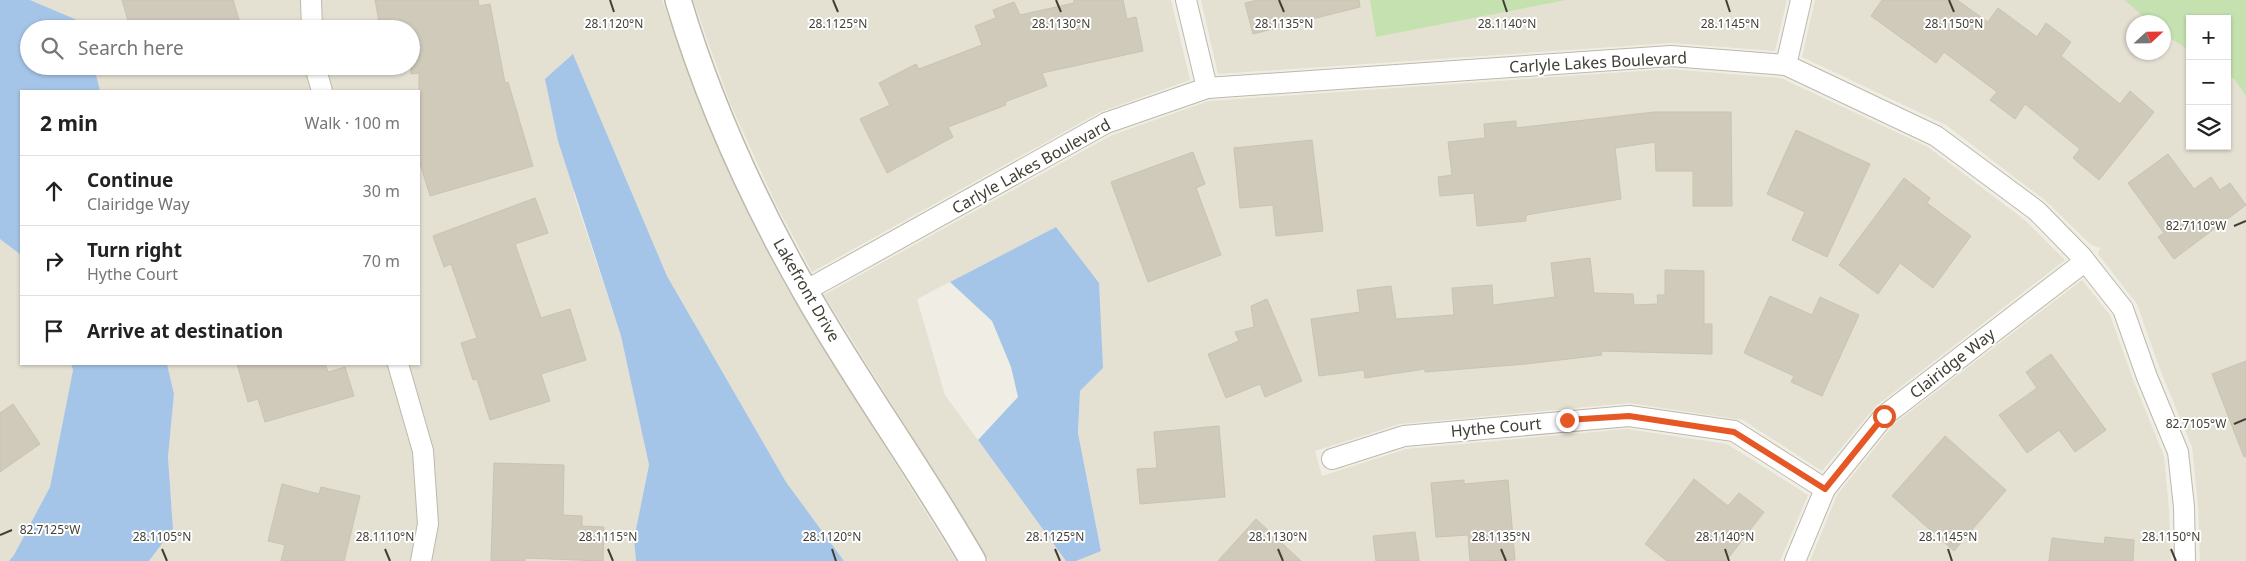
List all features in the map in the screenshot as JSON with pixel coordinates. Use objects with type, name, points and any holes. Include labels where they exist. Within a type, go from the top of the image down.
[{"type":"street","points":[[311,0],[312,20]]},
{"type":"street","name":"Lakefront Drive","points":[[678,0],[717,108],[762,210],[805,291],[972,561]]},
{"type":"street","points":[[1186,0],[1207,88]]},
{"type":"street","points":[[1786,65],[1801,0]]},
{"type":"street","name":"Carlyle Lakes Boulevard","points":[[805,291],[1106,123],[1207,88],[1671,56],[1786,65],[1936,136],[2037,211],[2082,257],[2123,309],[2147,377],[2178,452],[2184,507],[2185,561]]},
{"type":"street","points":[[318,75],[322,90]]},
{"type":"street","name":"Clairidge Way","points":[[1795,561],[1825,489],[1884,416],[2079,266],[2082,257]]},
{"type":"street","points":[[398,365],[423,451],[428,524],[421,561]]},
{"type":"street","name":"Hythe Court","points":[[1332,459],[1404,436],[1629,416],[1734,432],[1825,489]]},
{"type":"shaded area","points":[[30,0],[662,0],[704,114],[749,216],[786,287],[956,561],[844,561],[786,482],[667,276],[573,54],[574,195],[621,336],[649,465],[634,539],[636,561],[149,561],[173,529],[168,457],[174,394],[167,365],[420,365],[420,90],[100,90],[96,75],[420,75],[420,20],[76,20]]},
{"type":"shaded area","points":[[693,0],[1171,0],[1190,80],[1100,112],[812,272],[776,204],[730,103]]},
{"type":"shaded area","points":[[1201,0],[1370,0],[1376,37],[1567,0],[1787,0],[1775,51],[1671,43],[1218,74]]},
{"type":"shaded area","points":[[1815,0],[2124,0],[2142,15],[2126,15],[2126,60],[2171,60],[2171,39],[2186,48],[2186,150],[2231,150],[2231,77],[2234,79],[2246,96],[2246,561],[2200,561],[2198,505],[2192,447],[2161,372],[2137,304],[2098,254],[2100,248],[2091,245],[2046,201],[1946,125],[1802,57]]},
{"type":"shaded area","points":[[1669,69],[1781,78],[1928,147],[2026,221],[2065,260],[1876,406],[1822,471],[1743,420],[1629,403],[1400,424],[1315,451],[1322,476],[1406,449],[1627,429],[1727,444],[1808,495],[1780,561],[1076,561],[1101,550],[1078,433],[1080,391],[1103,368],[1056,227],[917,299],[945,395],[1066,561],[989,561],[824,295],[1112,135],[1209,101]]},
{"type":"shaded area","points":[[0,239],[20,254],[20,365],[71,365],[73,370],[50,487],[14,555],[9,561],[0,561]]},
{"type":"shaded area","points":[[2082,280],[2110,315],[2134,382],[2164,456],[2171,561],[1810,561],[1837,495],[1894,424]]},
{"type":"green space","points":[[1370,0],[1567,0],[1376,37]]},
{"type":"green space","points":[[2124,0],[2246,0],[2246,96],[2231,77],[2231,15],[2186,15],[2186,48],[2171,39],[2171,15],[2142,15]]},
{"type":"water","points":[[0,0],[30,0],[77,20],[20,20],[20,75],[96,75],[100,90],[20,90],[20,254],[0,239]]},
{"type":"water","points":[[573,54],[667,276],[786,482],[844,561],[636,561],[634,539],[649,465],[621,336],[558,141],[545,79]]},
{"type":"water","points":[[1056,227],[1099,283],[1103,368],[1080,391],[1078,433],[1101,551],[1076,561],[1066,561],[978,440],[1018,397],[1011,367],[992,321],[950,282]]},
{"type":"water","points":[[71,365],[167,365],[174,394],[168,457],[173,529],[149,561],[9,561],[50,487],[73,370]]},
{"type":"building","points":[[122,0],[233,0],[239,20],[128,20]]},
{"type":"building","points":[[375,0],[478,0],[479,6],[490,4],[505,83],[508,82],[533,166],[430,196],[420,163],[420,20],[379,20]]},
{"type":"building","points":[[1074,0],[1123,0],[1127,19],[1136,17],[1143,51],[1042,73],[1047,86],[1005,102],[1006,105],[948,127],[953,137],[887,173],[860,119],[890,105],[879,83],[916,64],[919,69],[982,45],[975,26],[996,18],[993,10],[1014,2],[1020,15],[1074,3]]},
{"type":"building","points":[[1258,0],[1359,0],[1360,7],[1253,34],[1245,3]]},
{"type":"building","points":[[1882,0],[1957,0],[1988,22],[1998,8],[2037,37],[2046,23],[2071,42],[2061,56],[2120,104],[2130,91],[2154,112],[2099,180],[2073,158],[2080,149],[2025,104],[2015,119],[1990,100],[1997,92],[1944,52],[1936,63],[1871,16]]},
{"type":"building","points":[[1654,112],[1731,112],[1732,206],[1693,206],[1693,171],[1656,171],[1655,142],[1615,148],[1621,199],[1526,215],[1526,221],[1477,226],[1474,193],[1440,196],[1438,177],[1452,175],[1448,142],[1485,138],[1484,124],[1516,121],[1516,128]]},
{"type":"building","points":[[1796,130],[1870,164],[1827,257],[1792,240],[1805,212],[1767,194]]},
{"type":"building","points":[[1312,140],[1323,231],[1276,236],[1273,205],[1240,208],[1234,148]]},
{"type":"building","points":[[1193,152],[1205,184],[1196,188],[1221,255],[1148,282],[1111,182]]},
{"type":"building","points":[[2168,154],[2194,189],[2211,177],[2220,190],[2230,183],[2246,205],[2174,259],[2158,237],[2164,233],[2128,183]]},
{"type":"building","points":[[1904,178],[1930,198],[1927,203],[1971,236],[1933,288],[1900,263],[1878,294],[1839,265]]},
{"type":"building","points":[[535,198],[548,233],[515,244],[541,318],[570,309],[586,360],[541,374],[550,401],[490,420],[477,379],[473,380],[461,343],[477,338],[451,264],[444,267],[433,236]]},
{"type":"building","points":[[1590,258],[1594,293],[1633,294],[1634,305],[1658,304],[1657,295],[1665,295],[1665,270],[1704,271],[1704,324],[1712,324],[1712,354],[1601,351],[1602,355],[1526,364],[1425,372],[1425,369],[1365,378],[1364,370],[1319,376],[1311,319],[1360,312],[1357,290],[1391,286],[1396,319],[1454,315],[1452,288],[1492,285],[1493,305],[1555,297],[1551,263]]},
{"type":"building","points":[[1770,296],[1812,315],[1820,297],[1859,315],[1822,396],[1791,382],[1794,376],[1744,353]]},
{"type":"building","points":[[1267,299],[1302,381],[1265,397],[1260,384],[1226,398],[1208,354],[1239,341],[1235,332],[1254,327],[1251,306]]},
{"type":"building","points":[[2051,354],[2106,430],[2075,452],[2059,430],[2027,453],[1999,415],[2037,388],[2026,372]]},
{"type":"building","points":[[2246,361],[2246,456],[2244,457],[2212,374]]},
{"type":"building","points":[[237,365],[325,365],[328,372],[345,367],[354,396],[265,422],[258,399],[248,402]]},
{"type":"building","points":[[13,404],[40,444],[0,472],[0,413]]},
{"type":"building","points":[[1219,426],[1225,497],[1140,504],[1137,469],[1157,468],[1154,432]]},
{"type":"building","points":[[1945,436],[2006,490],[1954,551],[1892,496]]},
{"type":"building","points":[[494,463],[564,465],[563,515],[582,516],[582,526],[604,527],[603,561],[525,558],[525,561],[491,561]]},
{"type":"building","points":[[1694,479],[1728,506],[1739,493],[1764,512],[1726,561],[1667,561],[1645,544]]},
{"type":"building","points":[[1464,480],[1464,484],[1508,480],[1515,560],[1470,561],[1468,535],[1436,537],[1431,483]]},
{"type":"building","points":[[282,484],[319,494],[321,487],[360,496],[344,561],[281,561],[285,545],[268,541]]},
{"type":"building","points":[[1256,519],[1301,561],[1218,561]]},
{"type":"building","points":[[1415,532],[1419,561],[1376,561],[1373,536]]},
{"type":"building","points":[[2105,537],[2134,540],[2133,561],[2049,561],[2052,538],[2104,544]]},
{"type":"route","points":[[1567,420],[1629,416],[1734,432],[1825,489],[1884,416]]}]
